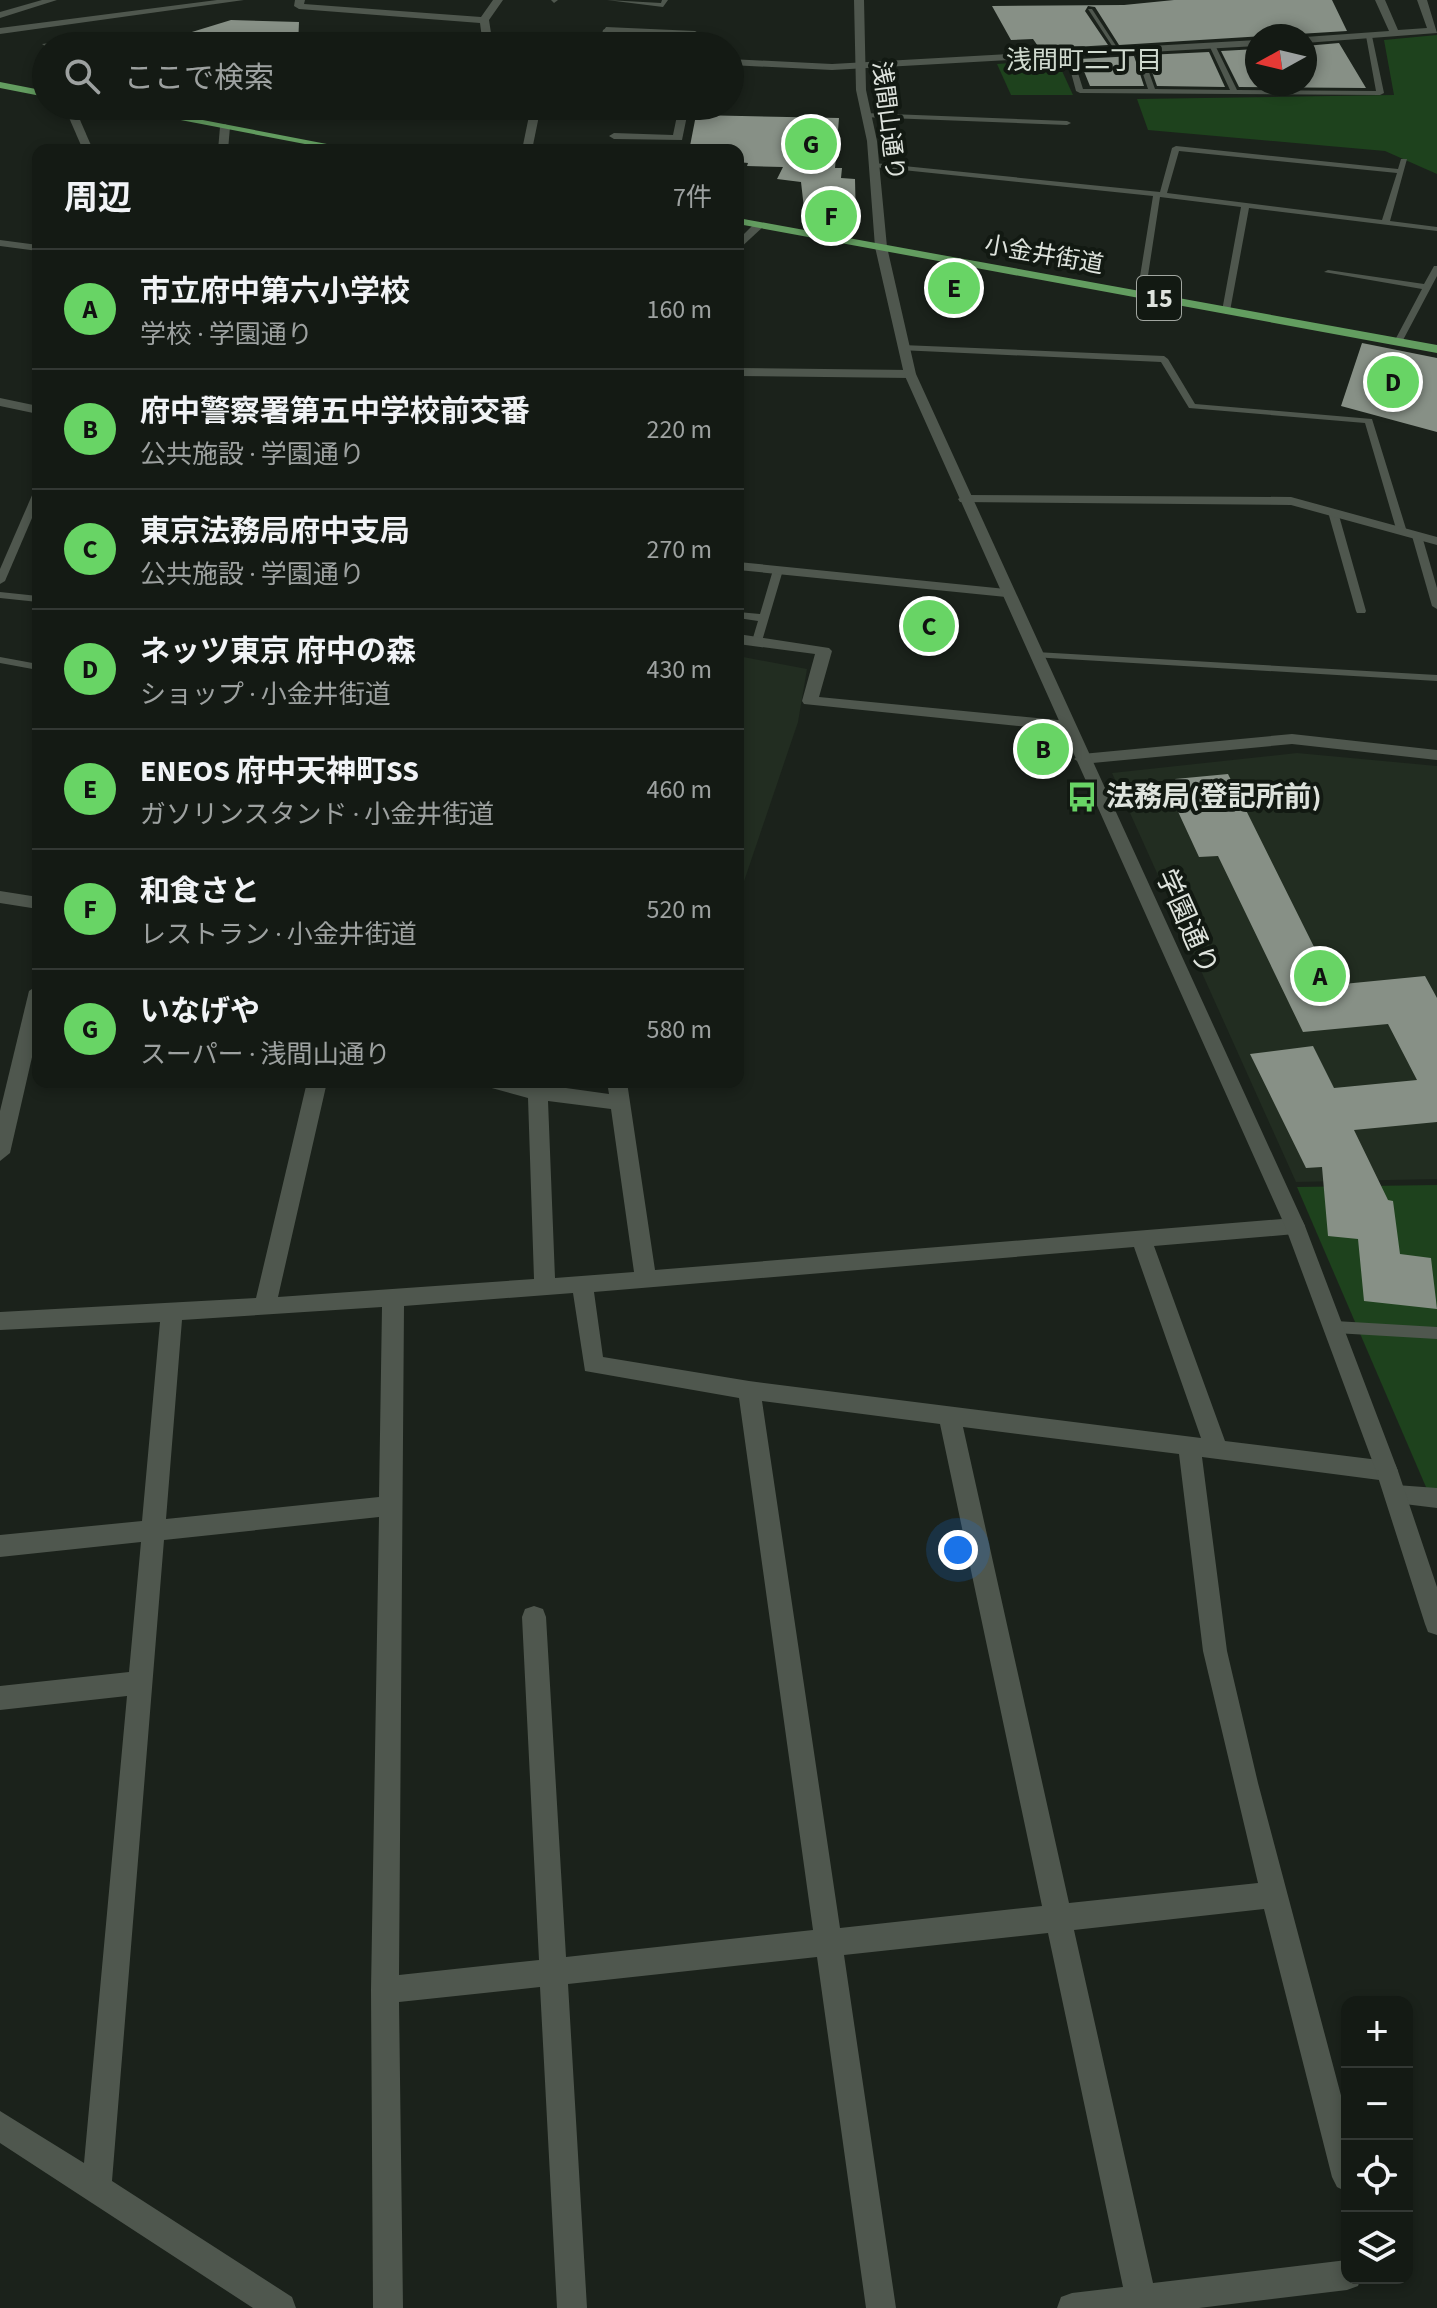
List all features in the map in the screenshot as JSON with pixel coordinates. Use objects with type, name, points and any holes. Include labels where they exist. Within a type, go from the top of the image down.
[{"type":"main road","points":[[0,85],[32,91]]},
{"type":"main road","points":[[188,120],[320,144]]},
{"type":"main road","name":"小金井街道","points":[[744,222],[1437,349]]},
{"type":"street","points":[[0,15],[52,0]]},
{"type":"street","points":[[0,31],[239,0]]},
{"type":"street","points":[[300,0],[299,6],[484,20]]},
{"type":"street","points":[[416,15],[429,0]]},
{"type":"street","points":[[486,32],[484,20],[498,0]]},
{"type":"street","name":"浅間山通り","points":[[859,0],[859,65],[874,165],[881,247]]},
{"type":"street","points":[[1380,0],[1395,34]]},
{"type":"street","points":[[1317,39],[1435,30],[1422,0]]},
{"type":"street","points":[[606,30],[650,32]]},
{"type":"street","points":[[744,62],[859,65],[1245,44]]},
{"type":"street","points":[[75,120],[85,144]]},
{"type":"street","points":[[528,144],[533,120]]},
{"type":"street","points":[[614,136],[678,138],[681,120]]},
{"type":"street","points":[[224,144],[225,127]]},
{"type":"street","points":[[744,241],[759,225]]},
{"type":"street","points":[[0,243],[32,247]]},
{"type":"street","name":"学園通り","points":[[881,247],[910,374],[1006,593],[1295,1226],[1396,1495],[1437,1624]]},
{"type":"street","points":[[744,372],[910,374]]},
{"type":"street","points":[[0,402],[32,409]]},
{"type":"street","points":[[965,499],[1229,498],[1291,501],[1437,541]]},
{"type":"street","points":[[744,567],[1006,593]]},
{"type":"street","points":[[744,640],[824,651],[810,701],[1068,726]]},
{"type":"street","points":[[1082,759],[1292,739],[1437,755]]},
{"type":"street","points":[[0,897],[32,902]]},
{"type":"street","points":[[0,1153],[32,1017]]},
{"type":"street","points":[[265,1306],[316,1088]]},
{"type":"street","points":[[518,1088],[621,1103]]},
{"type":"street","points":[[618,1088],[646,1279]]},
{"type":"street","points":[[538,1093],[545,1286]]},
{"type":"street","points":[[0,1321],[172,1313],[582,1285],[1295,1226]]},
{"type":"street","points":[[1141,1238],[1216,1448]]},
{"type":"street","points":[[582,1285],[593,1365],[749,1390],[1387,1471]]},
{"type":"street","points":[[388,2308],[385,1990],[393,1297]]},
{"type":"street","points":[[97,2187],[172,1313]]},
{"type":"street","points":[[749,1390],[881,2308]]},
{"type":"street","points":[[949,1414],[1141,2300]]},
{"type":"street","points":[[1189,1445],[1215,1648],[1272,1895],[1309,2018],[1341,2152]]},
{"type":"street","points":[[1396,1495],[1437,1498]]},
{"type":"street","points":[[0,1546],[389,1506]]},
{"type":"street","points":[[534,1617],[572,2308]]},
{"type":"street","points":[[0,1698],[140,1683]]},
{"type":"street","points":[[385,1990],[1272,1895]]},
{"type":"street","points":[[0,2126],[281,2308]]},
{"type":"street","points":[[1072,2308],[1341,2276]]},
{"type":"lane","points":[[610,0],[663,5],[665,0]]},
{"type":"lane","points":[[1090,10],[1118,51]]},
{"type":"lane","points":[[1317,89],[1380,93],[1369,36]]},
{"type":"lane","points":[[1212,45],[1234,91]]},
{"type":"lane","points":[[1138,50],[1152,91]]},
{"type":"lane","points":[[1069,54],[1080,91],[1245,91]]},
{"type":"lane","points":[[865,115],[1067,123]]},
{"type":"lane","points":[[1141,295],[1160,195],[1176,148],[1400,171]]},
{"type":"lane","points":[[1385,223],[1404,161]]},
{"type":"lane","points":[[874,165],[1160,195],[1437,229]]},
{"type":"lane","points":[[1226,311],[1245,206]]},
{"type":"lane","points":[[1398,342],[1437,268]]},
{"type":"lane","points":[[1328,272],[1426,287]]},
{"type":"lane","points":[[902,348],[1164,359],[1192,406],[1369,421],[1437,606]]},
{"type":"lane","points":[[0,581],[32,507]]},
{"type":"lane","points":[[1333,512],[1361,611]]},
{"type":"lane","points":[[757,641],[778,570]]},
{"type":"lane","points":[[0,595],[32,598]]},
{"type":"lane","points":[[744,616],[763,618]]},
{"type":"lane","points":[[1036,655],[1437,678]]},
{"type":"lane","points":[[0,660],[32,666]]},
{"type":"lane","points":[[1335,1327],[1437,1333]]},
{"type":"shaded area","points":[[744,657],[807,669],[798,722],[744,881]]},
{"type":"shaded area","points":[[1297,753],[1437,766],[1437,1179],[1296,1182],[1112,773]]},
{"type":"green space","points":[[1437,35],[1437,174],[1385,151],[1148,130],[1137,99],[1394,95],[1384,40]]},
{"type":"green space","points":[[1057,60],[1073,95],[1011,95],[997,64]]},
{"type":"green space","points":[[1437,1185],[1437,1502],[1432,1501],[1297,1187]]},
{"type":"building","points":[[1174,0],[1332,0],[1347,31],[1317,33],[1317,24],[1245,24],[1245,37],[1119,45],[1095,7],[1088,6],[1085,11],[1108,45],[1040,49],[1033,39],[1011,40],[992,6],[1124,5]]},
{"type":"building","points":[[231,20],[299,22],[299,32],[192,32]]},
{"type":"building","points":[[1339,43],[1366,88],[1317,88],[1317,45]]},
{"type":"building","points":[[1245,50],[1245,87],[1239,87],[1221,51]]},
{"type":"building","points":[[1209,52],[1225,87],[1157,86],[1146,55]]},
{"type":"building","points":[[1134,56],[1144,86],[1090,86],[1079,59]]},
{"type":"building","points":[[744,116],[839,118],[835,168],[842,168],[841,178],[855,179],[856,225],[806,226],[801,182],[777,179],[783,167],[747,166],[748,163],[744,163],[744,144],[690,144],[695,120],[744,120]]},
{"type":"building","points":[[1362,343],[1437,358],[1437,432],[1341,406]]},
{"type":"building","points":[[1228,774],[1333,985],[1425,976],[1437,998],[1437,1122],[1354,1130],[1388,1200],[1393,1201],[1400,1254],[1431,1258],[1437,1309],[1364,1301],[1358,1239],[1328,1236],[1322,1167],[1306,1168],[1250,1054],[1313,1046],[1334,1088],[1417,1080],[1388,1024],[1303,1032],[1218,856],[1199,857],[1168,790],[1180,789],[1175,779]]},
{"type":"place","name":"いなげや","points":[[811,144]]},
{"type":"place","name":"和食さと","points":[[831,216]]},
{"type":"place","name":"ENEOS 府中天神町SS","points":[[954,288]]},
{"type":"place","name":"ネッツ東京 府中の森","points":[[1393,382]]},
{"type":"place","name":"東京法務局府中支局","points":[[929,626]]},
{"type":"place","name":"府中警察署第五中学校前交番","points":[[1043,749]]},
{"type":"place","name":"法務局(登記所前)","points":[[1082,797]]},
{"type":"place","name":"市立府中第六小学校","points":[[1320,976]]},
{"type":"district","name":"浅間町二丁目","points":[[1084,60]]}]
